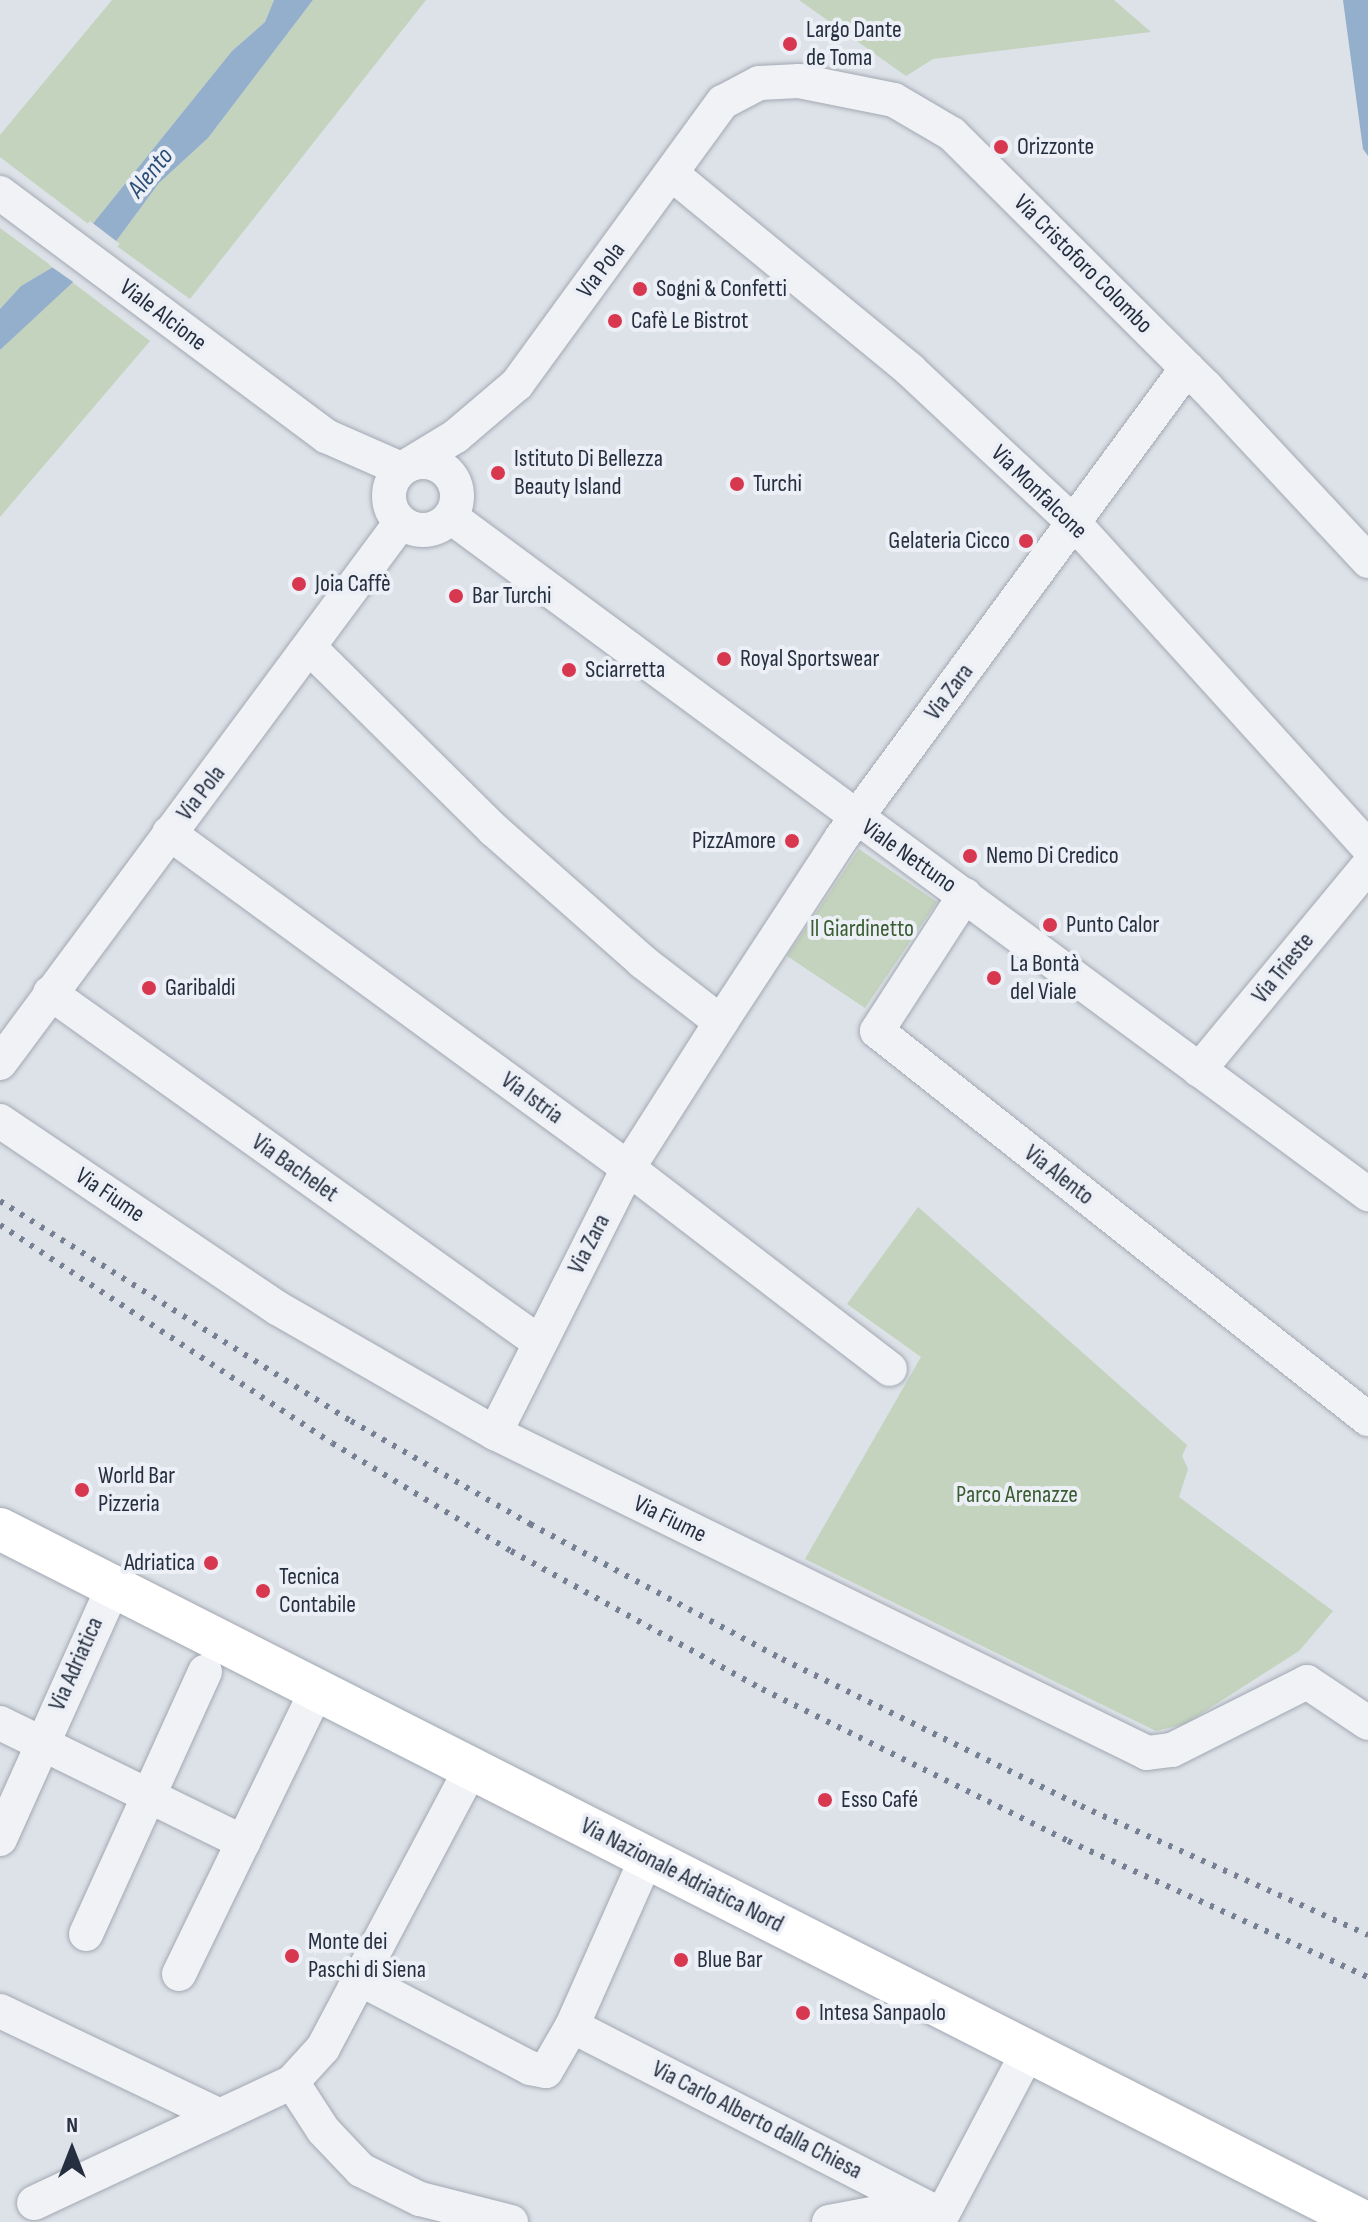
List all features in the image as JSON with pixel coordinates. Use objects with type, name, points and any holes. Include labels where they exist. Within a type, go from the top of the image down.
[{"type":"main road","name":"Via Nazionale Adriatica Nord","points":[[0,1529],[1364,2222]]},
{"type":"street","name":"Via Cristoforo Colombo","points":[[738,90],[779,81],[818,83],[894,100],[952,134],[1187,368],[1368,561]]},
{"type":"street","name":"Via Pola","points":[[406,466],[456,436],[517,384],[673,175],[723,102],[738,90]]},
{"type":"street","name":"Via Monfalcone","points":[[673,175],[910,370],[1075,524],[1368,847]]},
{"type":"street","name":"Viale Alcione","points":[[0,193],[326,436],[395,514]]},
{"type":"street","name":"Via Zara","points":[[495,1433],[628,1168],[721,1022],[856,818],[1075,524],[1125,447],[1187,368]]},
{"type":"street","name":"Viale Alcione","points":[[326,436],[406,466]]},
{"type":"street","points":[[432,463],[451,475],[458,495],[451,517],[421,531],[395,514],[390,486],[406,466],[432,463]]},
{"type":"street","name":"Via Pola","points":[[0,1063],[169,833],[311,649],[395,514]]},
{"type":"street","name":"Viale Nettuno","points":[[451,517],[1368,1194]]},
{"type":"street","points":[[311,649],[494,830],[643,962],[721,1022]]},
{"type":"street","name":"Via Istria","points":[[169,833],[628,1168],[890,1369]]},
{"type":"street","name":"Via Trieste","points":[[1199,1070],[1368,866]]},
{"type":"street","name":"Via Alento","points":[[965,895],[877,1031],[1368,1419]]},
{"type":"street","name":"Via Bachelet","points":[[50,993],[539,1342]]},
{"type":"street","name":"Via Fiume","points":[[0,1121],[279,1309],[495,1433],[1147,1753],[1172,1750],[1307,1682],[1368,1723]]},
{"type":"street","name":"Via Adriatica","points":[[0,1839],[113,1587]]},
{"type":"street","points":[[86,1934],[205,1672]]},
{"type":"street","points":[[179,1974],[317,1690]]},
{"type":"street","points":[[0,1723],[243,1842]]},
{"type":"street","points":[[34,2203],[292,2082],[323,2048],[471,1768]]},
{"type":"street","points":[[360,1979],[530,2068],[546,2071],[572,2026],[647,1857]]},
{"type":"street","points":[[0,2011],[220,2116]]},
{"type":"street","name":"Via Carlo Alberto dalla Chiesa","points":[[572,2026],[931,2218]]},
{"type":"street","points":[[931,2218],[1028,2052]]},
{"type":"street","points":[[292,2082],[323,2130],[361,2170],[420,2199],[511,2222]]},
{"type":"street","name":"Via Carlo Alberto dalla Chiesa","points":[[829,2222],[893,2210],[931,2218]]},
{"type":"green space","points":[[112,0],[274,0],[265,22],[232,51],[91,226],[0,157],[0,135]]},
{"type":"green space","points":[[313,0],[426,0],[190,299],[114,244],[159,183],[208,138]]},
{"type":"green space","points":[[799,0],[1114,0],[1151,32],[933,59],[906,76]]},
{"type":"green space","points":[[0,228],[53,267],[21,286],[0,309]]},
{"type":"green space","points":[[72,282],[150,341],[0,517],[0,350]]},
{"type":"green space","name":"Il Giardinetto","points":[[859,849],[937,902],[865,1008],[787,956]]},
{"type":"green space","name":"Parco Arenazze","points":[[918,1207],[1187,1445],[1182,1456],[1188,1469],[1179,1497],[1333,1611],[1299,1651],[1185,1724],[1156,1731],[805,1559],[921,1357],[847,1304]]},
{"type":"water","name":"Alento","points":[[274,0],[313,0],[208,138],[159,183],[114,244],[0,350],[0,309],[21,286],[53,267],[91,226],[232,51],[265,22]]},
{"type":"water","points":[[1343,0],[1368,0],[1368,156],[1363,149]]},
{"type":"pier","points":[[90,221],[120,244],[76,284],[49,265]]},
{"type":"railway","points":[[0,1201],[351,1421],[530,1524],[782,1659],[1081,1806],[1368,1935]]},
{"type":"railway","points":[[0,1225],[332,1443],[511,1551],[762,1689],[1068,1841],[1368,1977]]},
{"type":"place","name":"Largo Dante de Toma","points":[[790,44]]},
{"type":"place","name":"Orizzonte","points":[[1001,147]]},
{"type":"place","name":"Sogni & Confetti","points":[[640,289]]},
{"type":"place","name":"Cafè Le Bistrot","points":[[615,321]]},
{"type":"place","name":"Istituto Di Bellezza Beauty Island","points":[[498,473]]},
{"type":"place","name":"Turchi","points":[[737,484]]},
{"type":"place","name":"Gelateria Cicco","points":[[1026,541]]},
{"type":"place","name":"Joia Caffè","points":[[299,584]]},
{"type":"place","name":"Bar Turchi","points":[[456,596]]},
{"type":"place","name":"Royal Sportswear","points":[[724,659]]},
{"type":"place","name":"Sciarretta","points":[[569,670]]},
{"type":"place","name":"PizzAmore","points":[[792,841]]},
{"type":"place","name":"Nemo Di Credico","points":[[970,856]]},
{"type":"place","name":"Punto Calor","points":[[1050,925]]},
{"type":"place","name":"La Bontà del Viale","points":[[994,978]]},
{"type":"place","name":"Garibaldi","points":[[149,988]]},
{"type":"place","name":"World Bar Pizzeria","points":[[82,1490]]},
{"type":"place","name":"Adriatica","points":[[211,1563]]},
{"type":"place","name":"Tecnica Contabile","points":[[263,1591]]},
{"type":"place","name":"Esso Café","points":[[825,1800]]},
{"type":"place","name":"Monte dei Paschi di Siena","points":[[292,1956]]},
{"type":"place","name":"Blue Bar","points":[[681,1960]]},
{"type":"place","name":"Intesa Sanpaolo","points":[[803,2013]]}]
